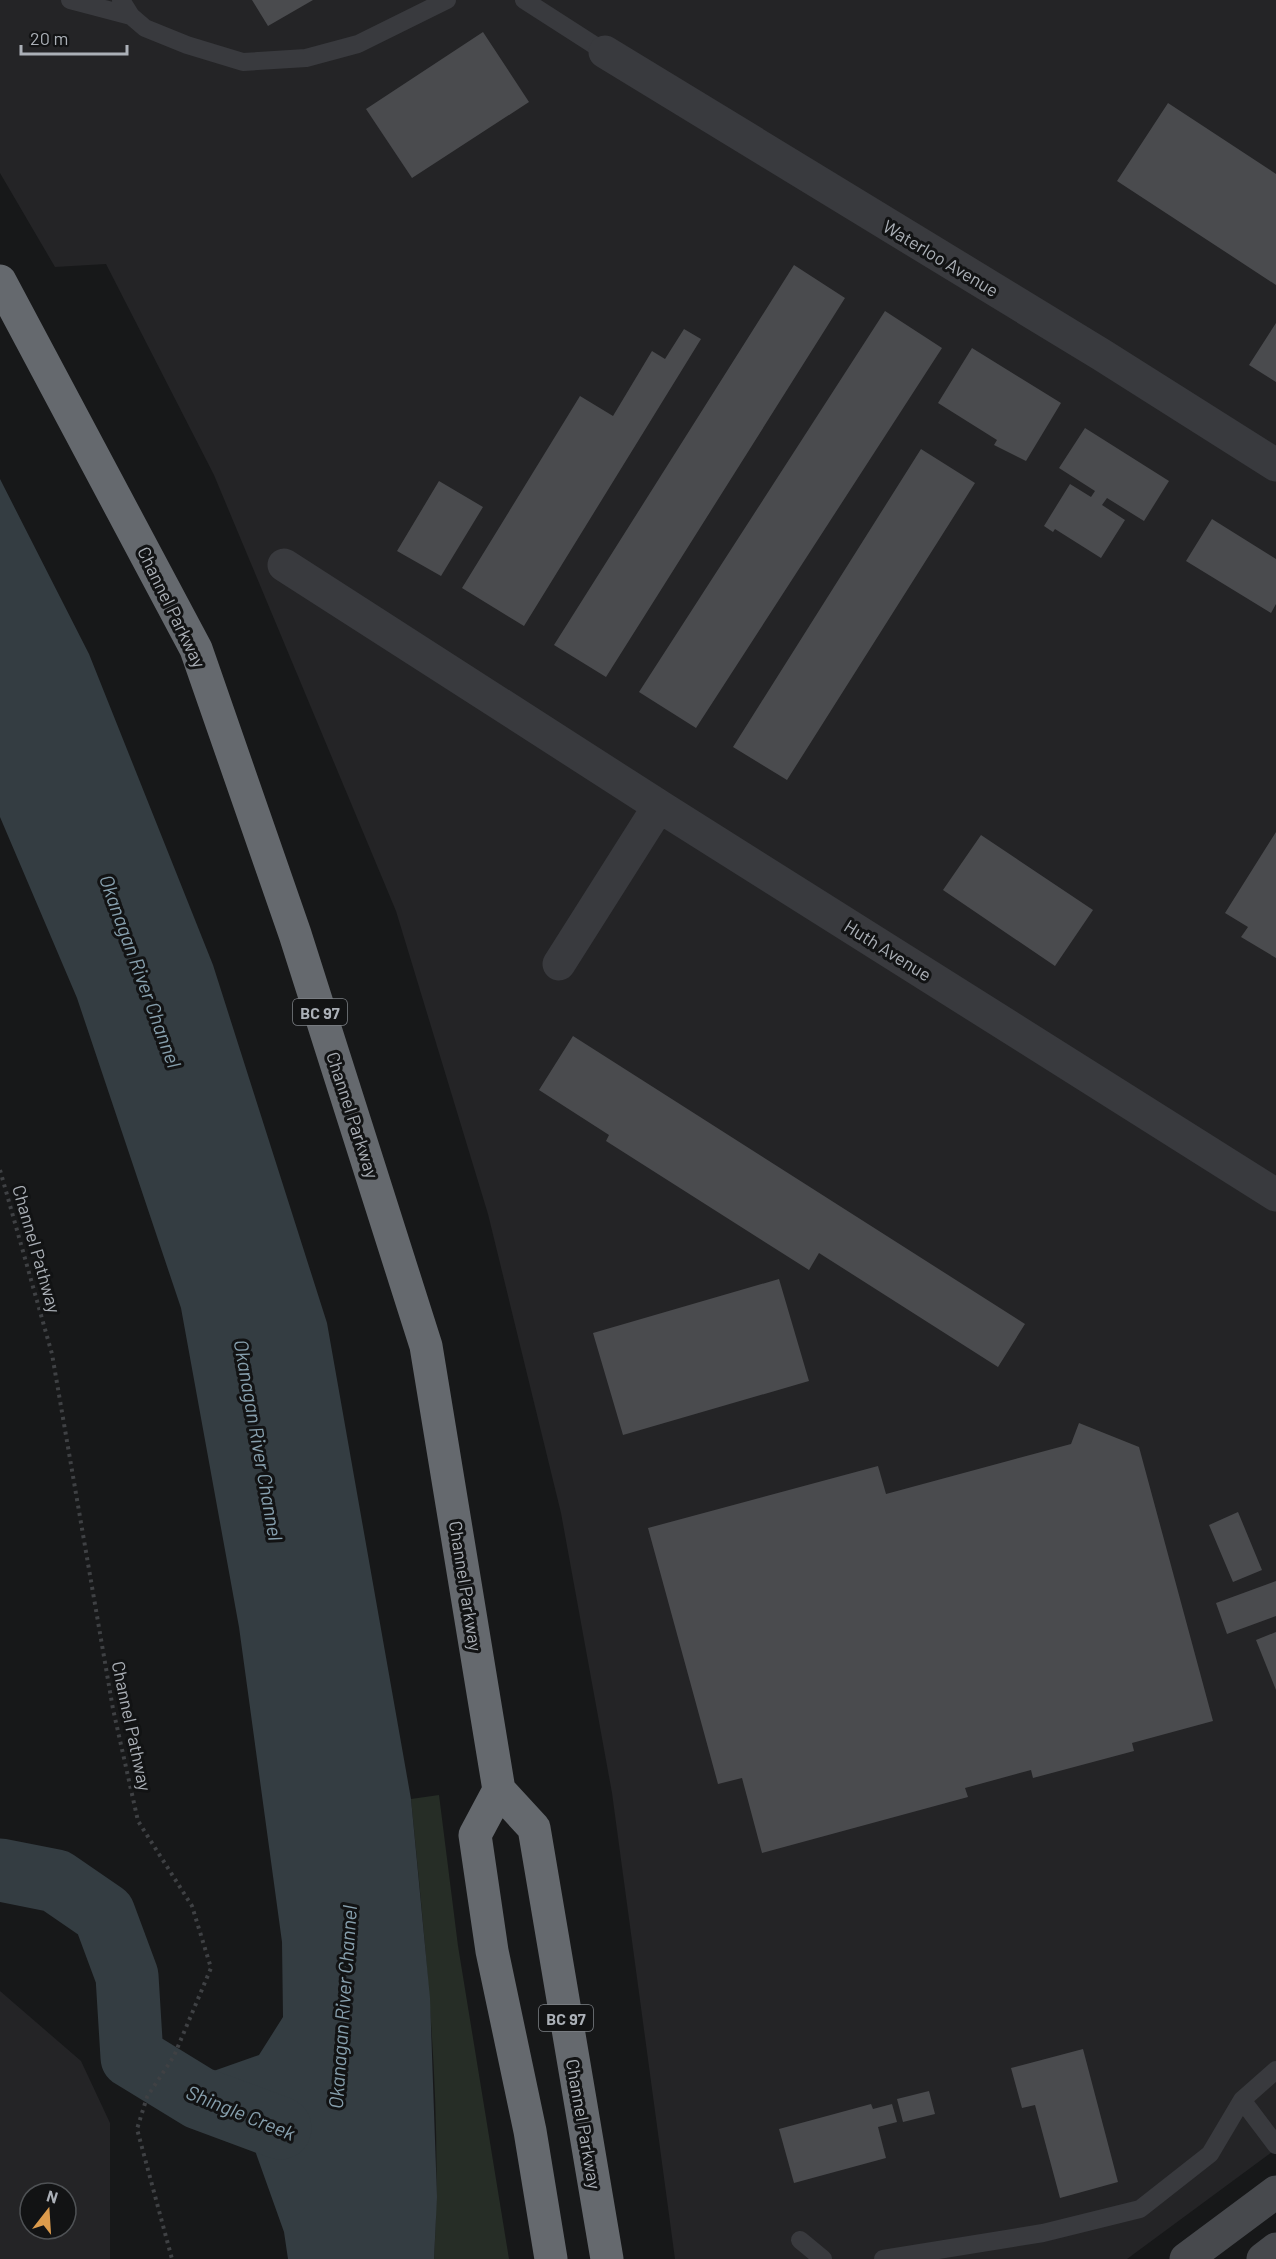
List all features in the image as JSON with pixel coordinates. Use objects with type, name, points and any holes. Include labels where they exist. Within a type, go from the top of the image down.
[{"type":"highway","name":"Channel Parkway","points":[[0,281],[196,648],[295,934],[426,1346],[499,1790],[534,1828],[607,2259]]},
{"type":"highway","points":[[499,1790],[475,1835],[492,1951],[530,2130],[551,2259]]},
{"type":"main road","points":[[1186,2259],[1276,2192]]},
{"type":"main road","points":[[1263,2259],[1276,2248]]},
{"type":"street","name":"Waterloo Avenue","points":[[605,52],[1102,355],[1276,465]]},
{"type":"street","name":"Huth Avenue","points":[[284,565],[659,806],[1276,1195]]},
{"type":"street","points":[[559,964],[659,806]]},
{"type":"lane","points":[[70,0],[131,16]]},
{"type":"lane","points":[[121,0],[131,16],[145,28],[188,45],[243,62],[306,58],[358,44],[447,0]]},
{"type":"lane","points":[[524,0],[605,52]]},
{"type":"lane","points":[[883,2259],[1043,2233],[1140,2209],[1210,2154],[1242,2100],[1276,2070]]},
{"type":"lane","points":[[1242,2100],[1276,2145]]},
{"type":"lane","points":[[800,2240],[823,2259]]},
{"type":"path","name":"Channel Pathway","points":[[0,1170],[52,1354],[113,1709],[138,1821],[192,1906],[211,1968],[174,2056],[147,2097],[137,2129],[172,2259]]},
{"type":"shaded area","points":[[0,0],[1276,0],[1276,2149],[1127,2259],[675,2259],[612,1793],[561,1513],[488,1214],[396,911],[214,475],[106,264],[55,267],[0,173]]},
{"type":"shaded area","points":[[439,1795],[458,1946],[509,2259],[434,2259],[435,2087],[411,1799]]},
{"type":"shaded area","points":[[0,1991],[81,2061],[110,2123],[110,2259],[0,2259]]},
{"type":"water","name":"Okanagan River Channel","points":[[0,479],[89,654],[213,965],[327,1323],[411,1799],[430,1998],[437,2197],[434,2259],[288,2259],[284,2232],[253,2145],[190,2124],[205,2074],[259,2055],[283,2017],[282,1942],[239,1627],[181,1308],[77,998],[0,817]]},
{"type":"building","points":[[252,0],[313,0],[268,26]]},
{"type":"building","points":[[483,32],[529,102],[412,178],[366,109]]},
{"type":"building","points":[[1168,103],[1276,174],[1276,285],[1117,181]]},
{"type":"building","points":[[794,265],[845,298],[606,677],[554,645]]},
{"type":"building","points":[[885,311],[942,348],[696,728],[639,692]]},
{"type":"building","points":[[1276,323],[1276,382],[1249,365]]},
{"type":"building","points":[[684,329],[701,339],[524,626],[462,588],[580,396],[613,416],[652,351],[665,359]]},
{"type":"building","points":[[972,348],[1061,403],[1026,461],[994,445],[997,440],[938,403]]},
{"type":"building","points":[[1085,428],[1169,481],[1144,521],[1107,498],[1102,505],[1125,520],[1101,558],[1055,529],[1053,532],[1044,526],[1070,484],[1091,497],[1095,491],[1059,468]]},
{"type":"building","points":[[921,449],[975,483],[787,780],[733,747]]},
{"type":"building","points":[[439,481],[483,507],[441,576],[397,551]]},
{"type":"building","points":[[1212,519],[1276,559],[1276,604],[1271,613],[1186,561]]},
{"type":"building","points":[[1276,832],[1276,958],[1241,937],[1248,927],[1225,913]]},
{"type":"building","points":[[981,835],[1093,910],[1055,966],[943,890]]},
{"type":"building","points":[[573,1036],[1025,1324],[998,1367],[819,1253],[809,1270],[606,1141],[609,1135],[539,1090]]},
{"type":"building","points":[[779,1279],[809,1381],[623,1435],[593,1333]]},
{"type":"building","points":[[1079,1423],[1139,1447],[1213,1721],[1132,1743],[1134,1751],[1033,1778],[1031,1770],[965,1788],[968,1797],[762,1853],[742,1778],[718,1784],[648,1528],[878,1466],[886,1494],[1071,1444]]},
{"type":"building","points":[[1238,1512],[1262,1570],[1233,1582],[1209,1525]]},
{"type":"building","points":[[1276,1581],[1276,1616],[1227,1634],[1216,1603]]},
{"type":"building","points":[[1276,1632],[1276,1690],[1256,1640]]},
{"type":"building","points":[[1083,2049],[1118,2182],[1060,2198],[1035,2105],[1022,2108],[1011,2068]]},
{"type":"building","points":[[929,2091],[935,2114],[903,2122],[897,2099]]},
{"type":"building","points":[[871,2104],[873,2109],[892,2104],[897,2122],[878,2127],[886,2158],[794,2183],[779,2129]]},
{"type":"waterway","name":"Shingle Creek","points":[[0,1870],[56,1881],[104,1914],[127,1976],[132,2057],[199,2098],[280,2128]]}]
